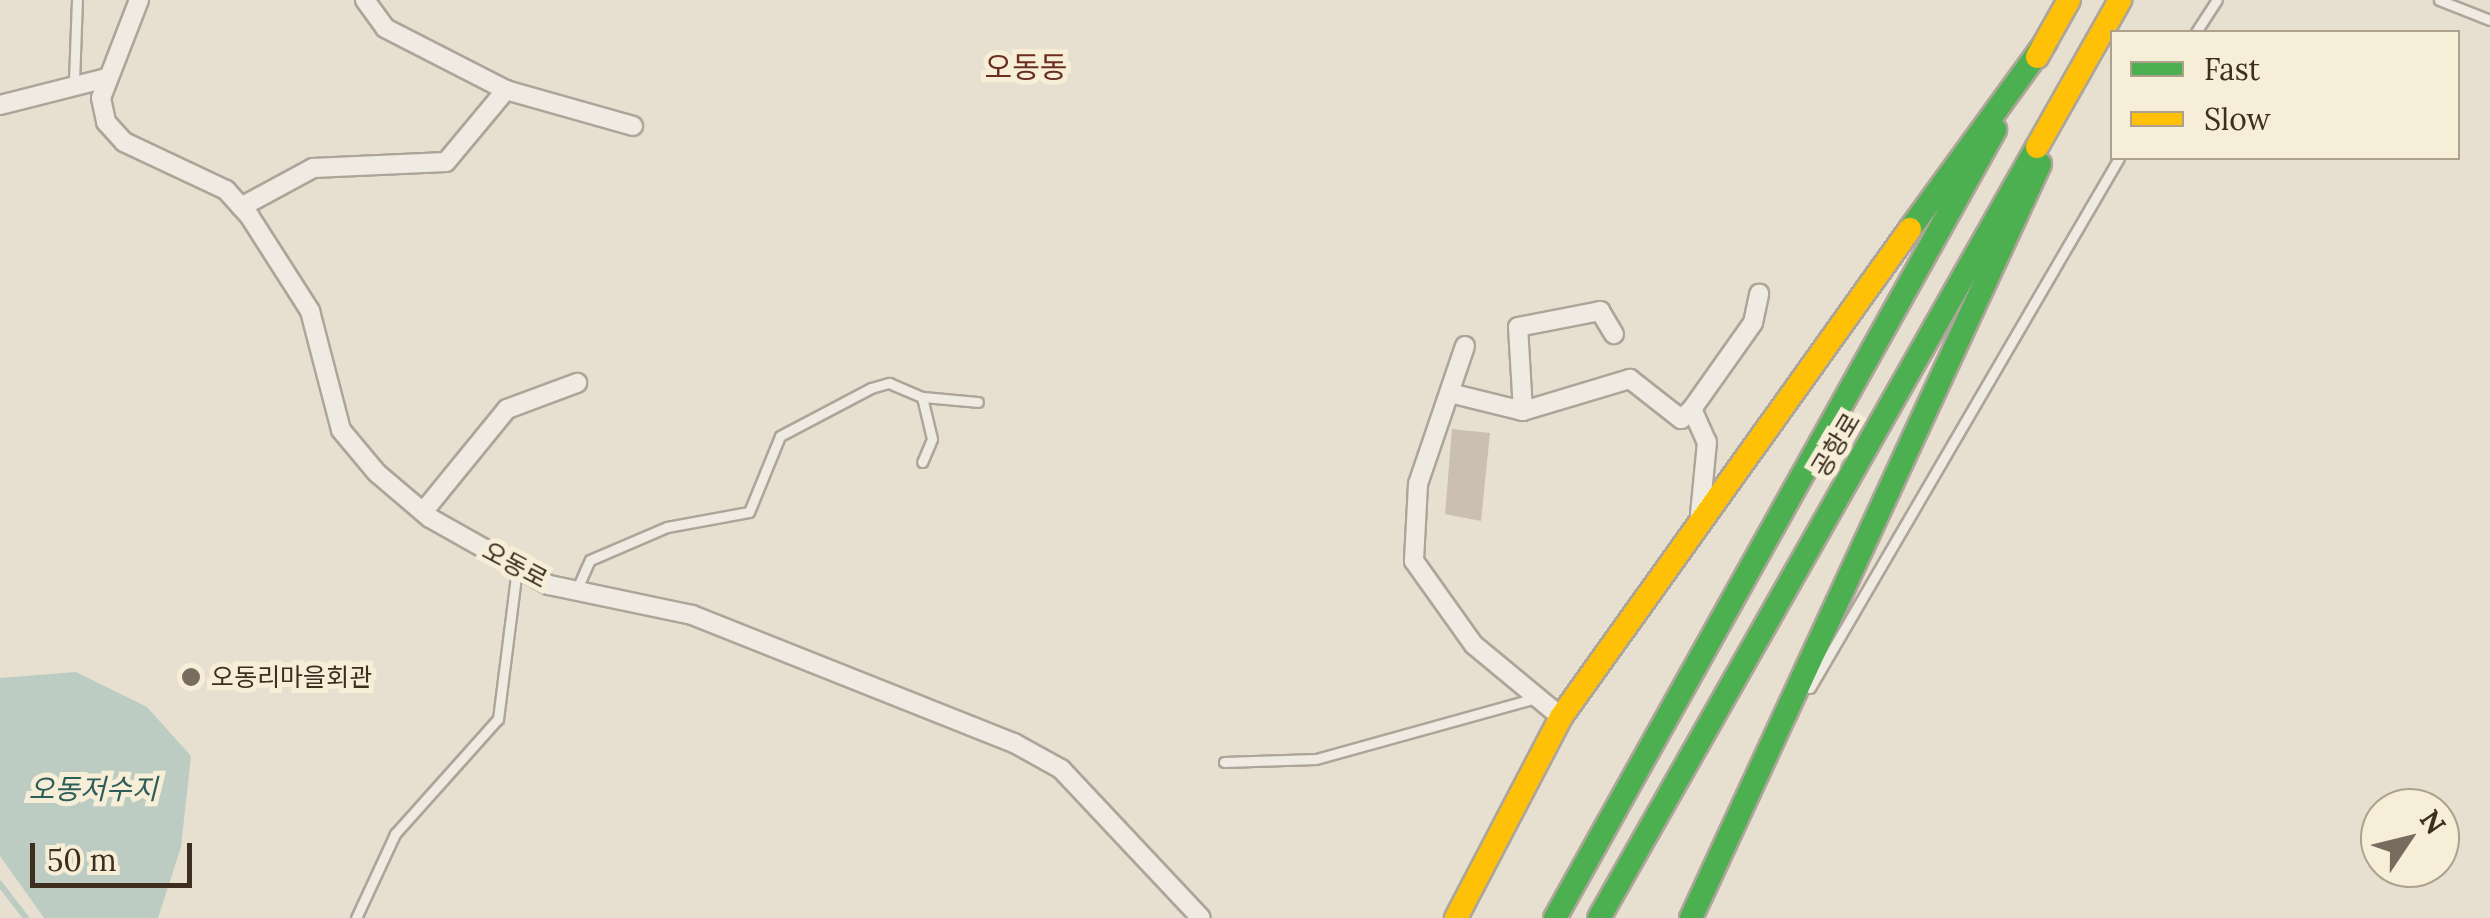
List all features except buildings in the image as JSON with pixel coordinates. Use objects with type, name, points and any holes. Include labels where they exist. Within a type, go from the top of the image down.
[{"type":"main road","name":"공항로","points":[[1555,918],[2069,0]]},
{"type":"main road","name":"공항로","points":[[1599,918],[2120,0]]},
{"type":"main road","points":[[1456,918],[1561,717],[2046,42]]},
{"type":"main road","points":[[1692,918],[1783,728],[2078,76]]},
{"type":"street","points":[[0,106],[74,81],[107,78],[138,0]]},
{"type":"street","points":[[365,0],[385,28],[506,90],[633,126]]},
{"type":"street","name":"오동로","points":[[107,78],[106,122],[124,142],[226,190],[240,207],[310,311],[340,430],[423,512],[518,568],[575,594],[692,615],[1014,743],[1061,769],[1201,918]]},
{"type":"street","points":[[240,207],[313,168],[446,162],[506,90]]},
{"type":"street","points":[[1454,394],[1523,412],[1630,379],[1682,419],[1753,323],[1759,294]]},
{"type":"street","points":[[1523,412],[1518,327],[1600,310],[1614,334]]},
{"type":"street","points":[[1465,346],[1454,394],[1418,484],[1414,560],[1436,602],[1532,699],[1561,717]]},
{"type":"street","points":[[423,512],[507,410],[577,383]]},
{"type":"street","points":[[1692,409],[1707,442],[1699,520]]},
{"type":"lane","points":[[74,81],[77,0]]},
{"type":"lane","points":[[2197,30],[2217,0]]},
{"type":"lane","points":[[2439,0],[2490,20]]},
{"type":"lane","points":[[1783,728],[2118,160]]},
{"type":"lane","points":[[575,594],[590,560],[682,523],[749,512],[770,448],[802,423],[889,383],[922,397],[978,402]]},
{"type":"lane","points":[[922,397],[932,439],[922,462]]},
{"type":"lane","points":[[356,918],[395,834],[498,718],[518,568]]},
{"type":"lane","points":[[1224,762],[1316,760],[1532,699]]},
{"type":"water","name":"오동저수지","points":[[76,672],[147,707],[191,756],[181,847],[158,918],[44,918],[0,856],[0,678]]},
{"type":"waterway","points":[[0,884],[26,918]]},
{"type":"traffic: fast","points":[[1910,229],[2046,42]]},
{"type":"traffic: fast","points":[[1555,918],[1995,130]]},
{"type":"traffic: fast","points":[[1599,918],[2037,147]]},
{"type":"traffic: fast","points":[[1691,918],[2040,164]]},
{"type":"traffic: slow","points":[[2037,57],[2069,0]]},
{"type":"traffic: slow","points":[[2037,147],[2120,0]]},
{"type":"traffic: slow","points":[[1456,918],[1561,717],[1910,229]]},
{"type":"place","name":"오동리마을회관","points":[[191,677]]},
{"type":"district","name":"오동동","points":[[1026,67]]}]
